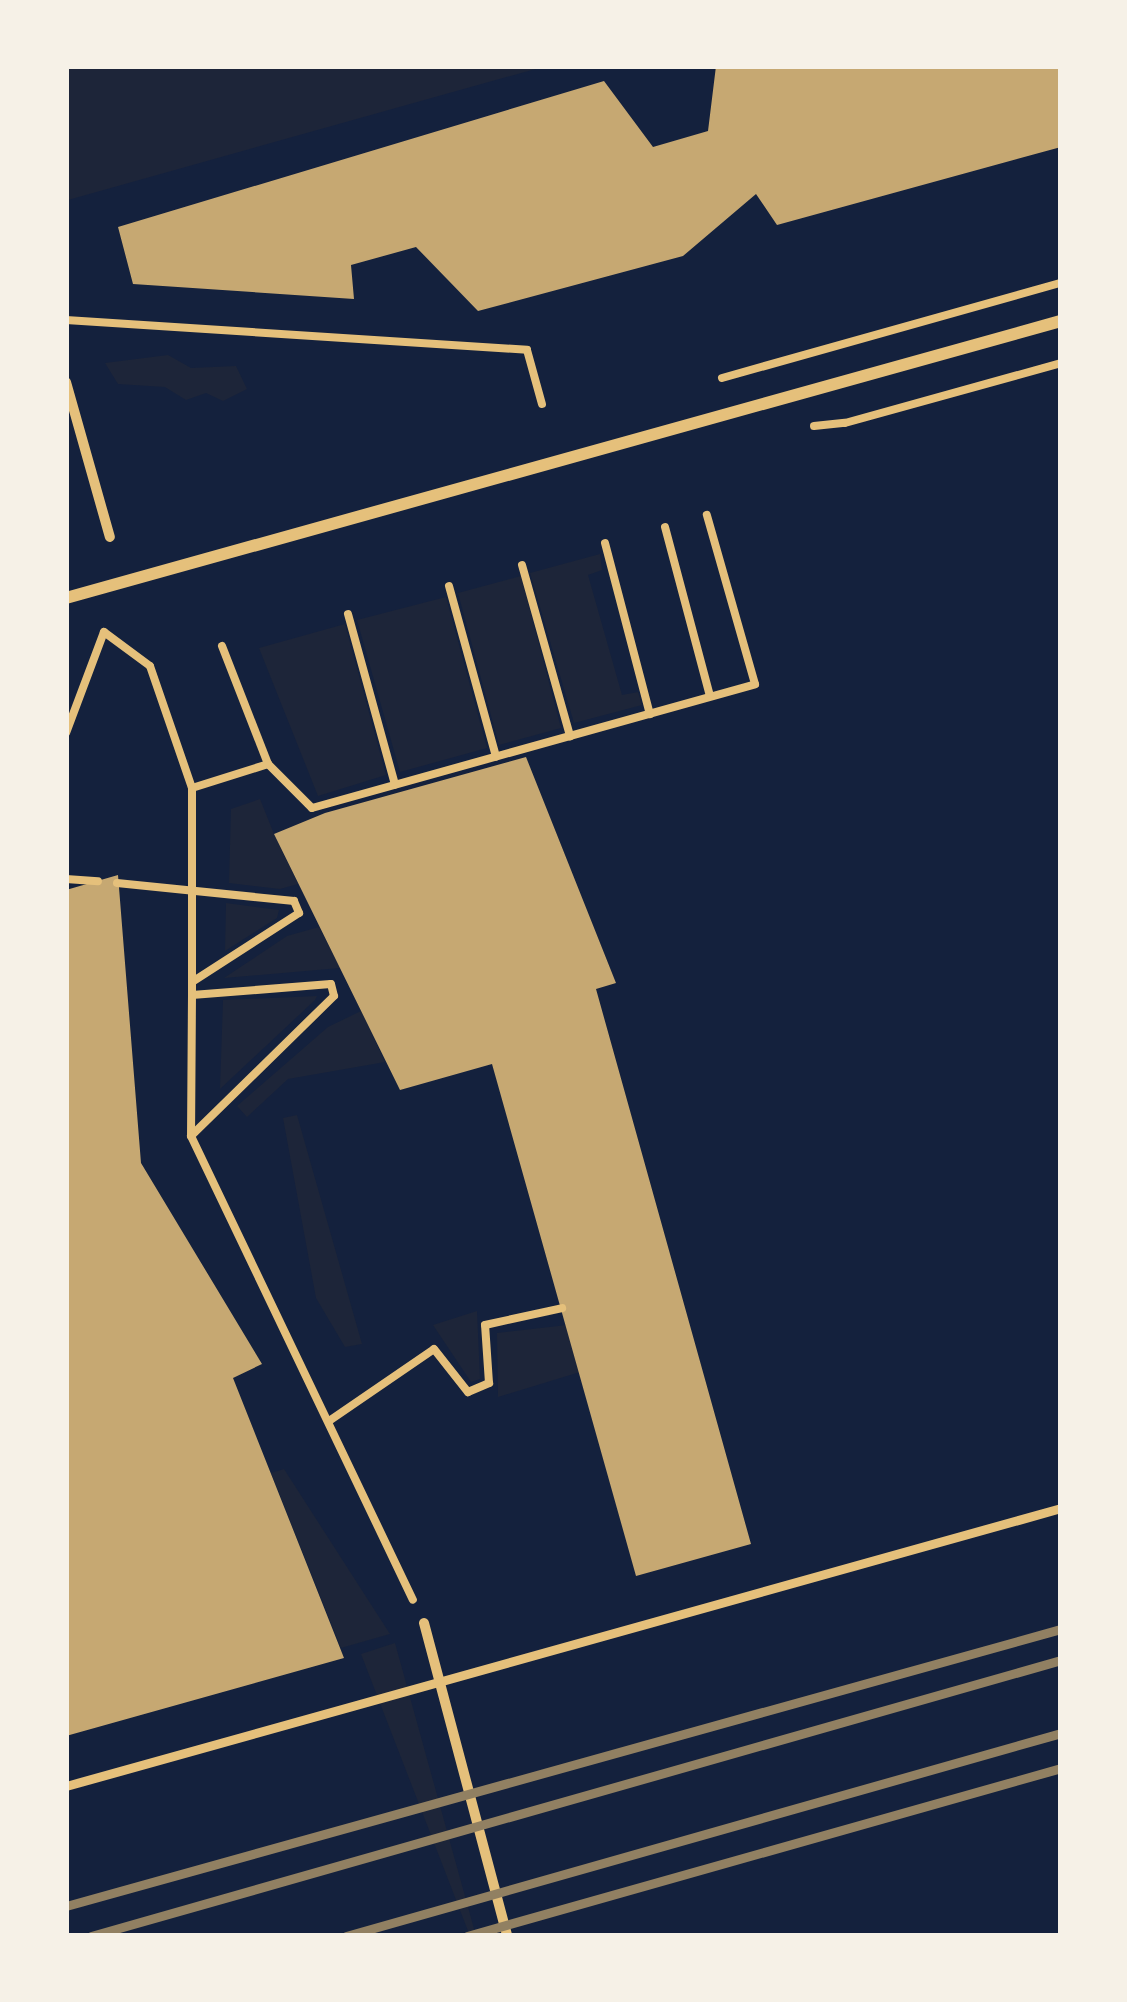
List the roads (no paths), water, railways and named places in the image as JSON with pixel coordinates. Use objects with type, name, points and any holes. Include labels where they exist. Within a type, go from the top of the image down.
[{"type":"street","points":[[66,598],[1061,321]]},
{"type":"street","points":[[66,382],[110,537]]},
{"type":"street","points":[[424,1623],[507,1936]]},
{"type":"lane","points":[[66,1786],[1061,1508]]},
{"type":"railway","points":[[66,1906],[1061,1629]]},
{"type":"railway","points":[[91,1936],[1061,1660]]},
{"type":"railway","points":[[346,1936],[1061,1733]]},
{"type":"railway","points":[[467,1936],[1061,1768]]}]
